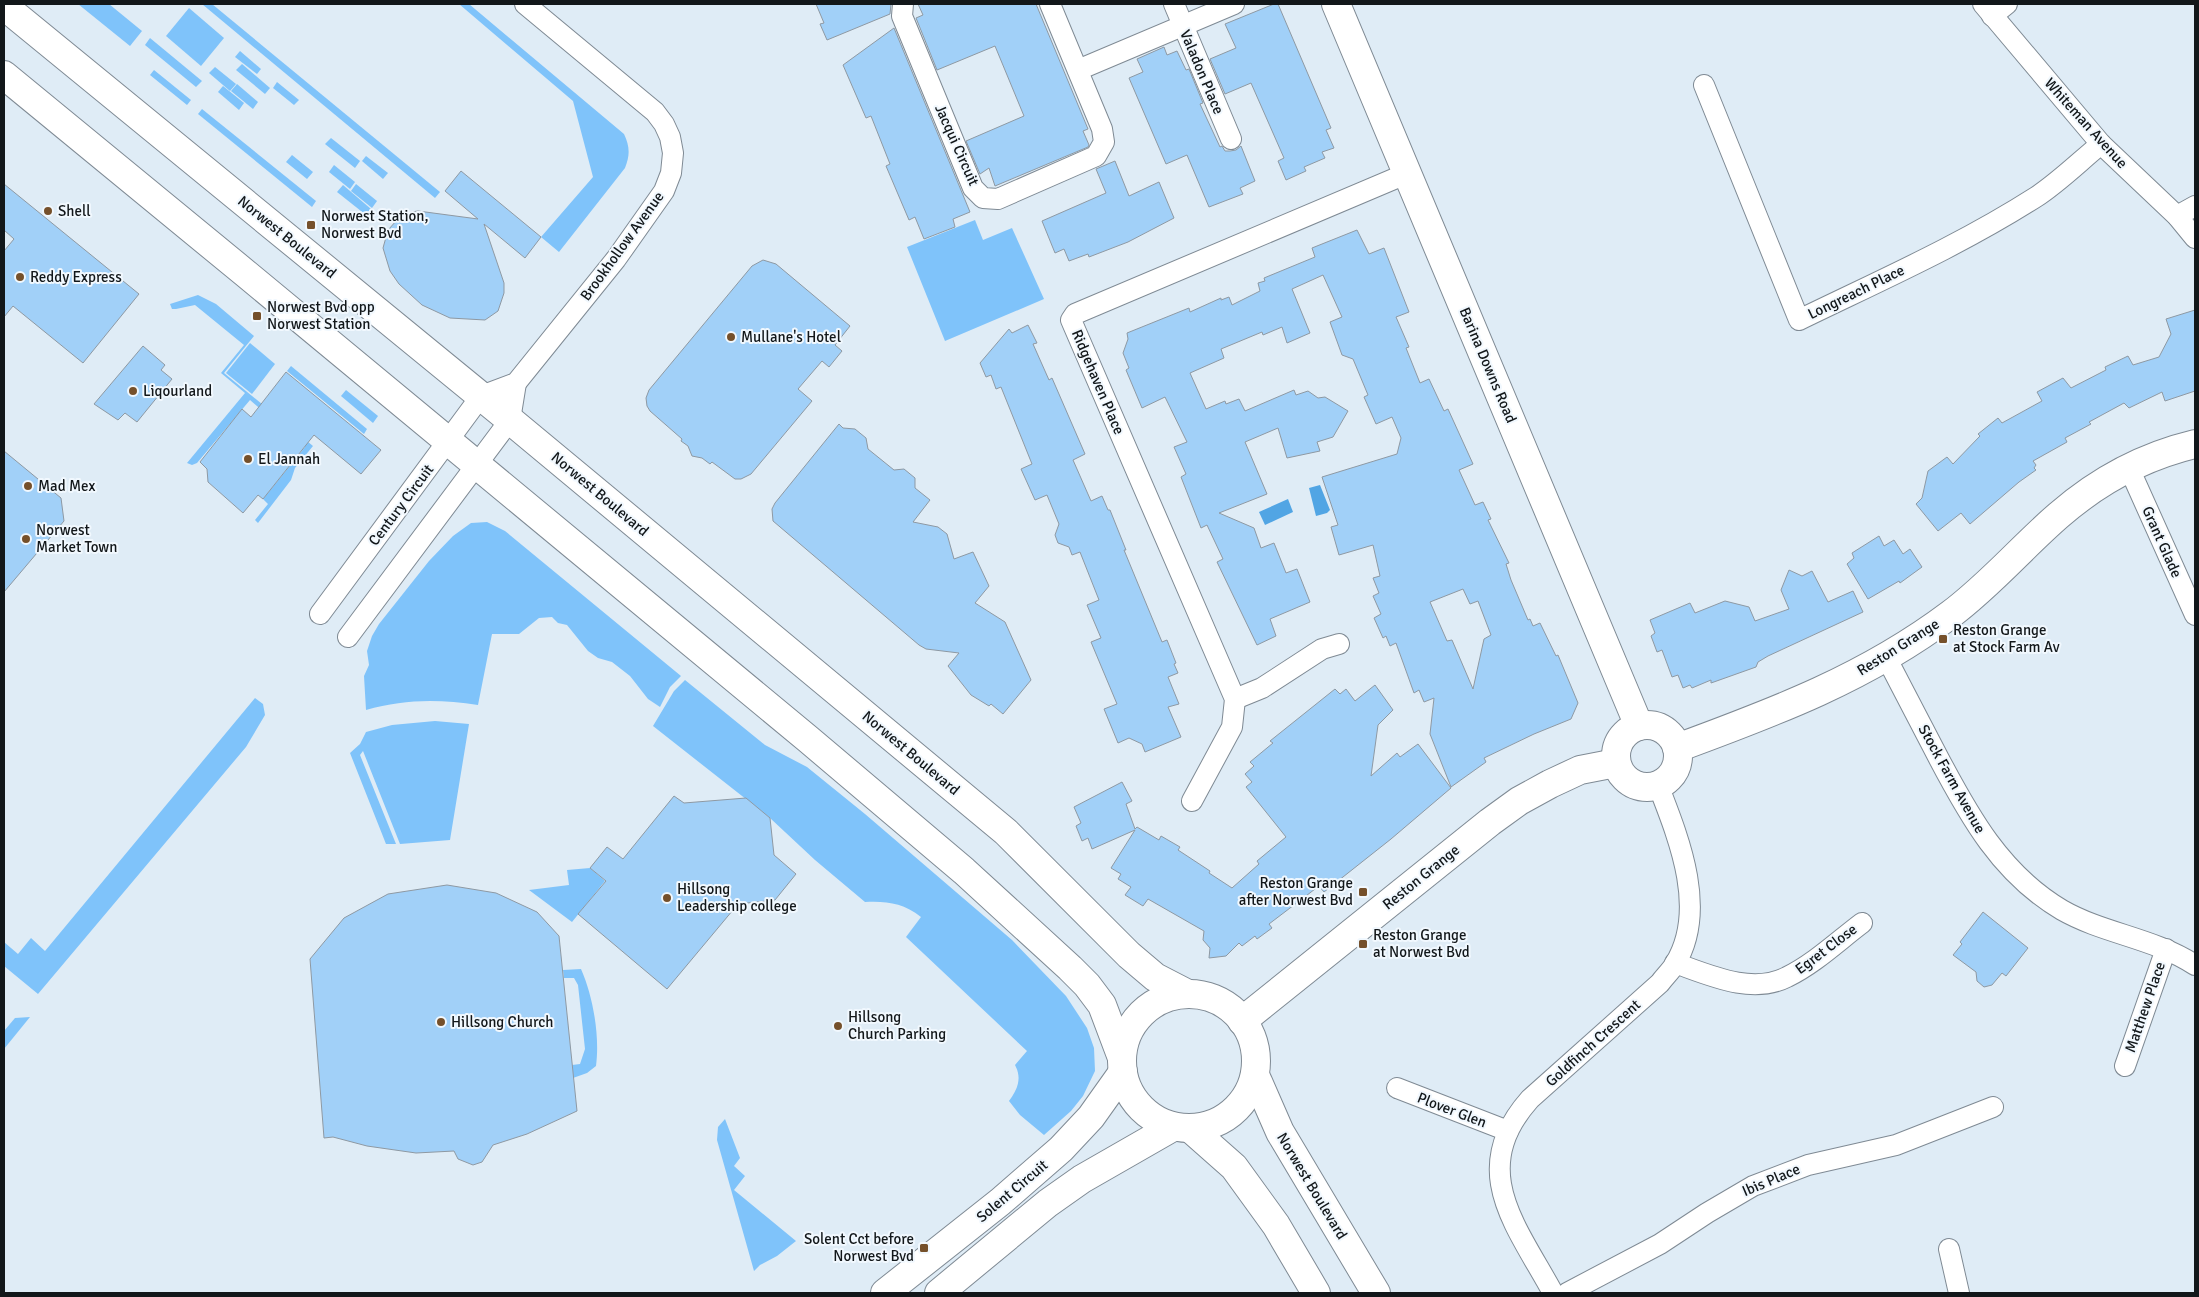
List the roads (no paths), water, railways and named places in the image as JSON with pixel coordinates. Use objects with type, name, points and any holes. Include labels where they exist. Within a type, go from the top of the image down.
[{"type":"main road","name":"Barina Downs Road","points":[[1336,4],[1639,726]]},
{"type":"main road","name":"Norwest Boulevard","points":[[4,6],[481,396],[1006,832],[1129,955],[1155,976],[1186,993]]},
{"type":"main road","points":[[4,76],[816,745],[964,871],[1070,968],[1102,1005],[1123,1065],[1129,1091],[1140,1108],[1154,1119],[1181,1128],[1234,1166],[1276,1225],[1316,1293]]},
{"type":"main road","name":"Reston Grange","points":[[1677,748],[1776,712],[1843,681],[1886,658],[1951,614],[1996,576],[2059,514],[2094,488],[2129,468],[2158,455],[2195,444]]},
{"type":"main road","points":[[1639,726],[1658,727],[1666,732],[1677,748],[1678,757],[1672,774],[1658,785],[1648,787],[1637,786],[1627,781],[1620,773],[1616,763],[1615,753],[1623,736],[1639,726]]},
{"type":"main road","name":"Reston Grange","points":[[1242,1021],[1482,828],[1519,801],[1580,770],[1616,763]]},
{"type":"main road","points":[[939,1293],[1048,1204],[1118,1156],[1181,1128],[1219,1120],[1240,1103],[1248,1092],[1255,1075],[1252,1042],[1242,1021],[1226,1004],[1207,995],[1186,993],[1168,997],[1148,1007],[1139,1015],[1127,1035],[1123,1065]]},
{"type":"main road","name":"Solent Circuit","points":[[885,1293],[1006,1197],[1061,1149],[1091,1117],[1123,1065]]},
{"type":"main road","name":"Norwest Boulevard","points":[[1255,1075],[1280,1132],[1376,1293]]},
{"type":"street","name":"Brookhollow Avenue","points":[[516,383],[616,259],[654,206],[664,191],[671,173],[673,153],[670,137],[664,124],[649,107],[525,4]]},
{"type":"street","name":"Jacqui Circuit","points":[[903,4],[902,16],[973,188],[983,198],[998,199],[1096,156],[1104,142],[1102,129],[1050,4]]},
{"type":"street","name":"Valadon Place","points":[[1174,4],[1231,139]]},
{"type":"street","points":[[1078,70],[1234,4]]},
{"type":"street","name":"Whiteman Avenue","points":[[1994,8],[2101,144],[2177,216],[2195,238]]},
{"type":"street","name":"Longreach Place","points":[[1704,85],[1799,320],[1965,239],[1996,221],[2038,196],[2101,144]]},
{"type":"street","name":"Ridgehaven Place","points":[[1192,801],[1232,727],[1235,699],[1071,320],[1075,314],[1408,173]]},
{"type":"street","points":[[2177,216],[2195,206]]},
{"type":"street","points":[[348,637],[510,420],[516,383],[481,396]]},
{"type":"street","name":"Century Circuit","points":[[320,614],[481,396]]},
{"type":"street","name":"Grant Glade","points":[[2129,468],[2195,615]]},
{"type":"street","points":[[1235,699],[1262,688],[1322,649],[1339,644]]},
{"type":"street","name":"Stock Farm Avenue","points":[[1886,658],[1966,810],[1982,835],[2005,864],[2062,909],[2086,921],[2166,949],[2195,965]]},
{"type":"street","name":"Goldfinch Crescent","points":[[1553,1293],[1508,1209],[1501,1190],[1499,1170],[1501,1149],[1517,1114],[1530,1099],[1660,982],[1675,963],[1685,938],[1690,914],[1689,890],[1674,825],[1658,785]]},
{"type":"street","name":"Egret Close","points":[[1675,963],[1716,978],[1746,983],[1768,983],[1786,978],[1802,968],[1862,923]]},
{"type":"street","name":"Matthew Place","points":[[2124,1066],[2166,949]]},
{"type":"street","name":"Plover Glen","points":[[1396,1088],[1508,1131]]},
{"type":"street","name":"Ibis Place","points":[[1567,1293],[1660,1244],[1707,1212],[1754,1186],[1808,1165],[1896,1145],[1993,1108]]},
{"type":"street","points":[[1949,1249],[1959,1293]]},
{"type":"place","name":"Shell","points":[[48,211]]},
{"type":"place","name":"Norwest Station, Norwest Bvd","points":[[311,225]]},
{"type":"place","name":"Reddy Express","points":[[20,277]]},
{"type":"place","name":"Norwest Bvd opp Norwest Station","points":[[257,316]]},
{"type":"place","name":"Mullane's Hotel","points":[[731,337]]},
{"type":"place","name":"Liqourland","points":[[133,391]]},
{"type":"place","name":"El Jannah","points":[[248,459]]},
{"type":"place","name":"Mad Mex","points":[[28,486]]},
{"type":"place","name":"Norwest Market Town","points":[[26,539]]},
{"type":"place","name":"Reston Grange at Stock Farm Av","points":[[1943,639]]},
{"type":"place","name":"Reston Grange after Norwest Bvd","points":[[1363,892]]},
{"type":"place","name":"Hillsong Leadership college","points":[[667,898]]},
{"type":"place","name":"Reston Grange at Norwest Bvd","points":[[1363,944]]},
{"type":"place","name":"Hillsong Church","points":[[441,1022]]},
{"type":"place","name":"Hillsong Church Parking","points":[[838,1026]]},
{"type":"place","name":"Solent Cct before Norwest Bvd","points":[[924,1248]]}]
